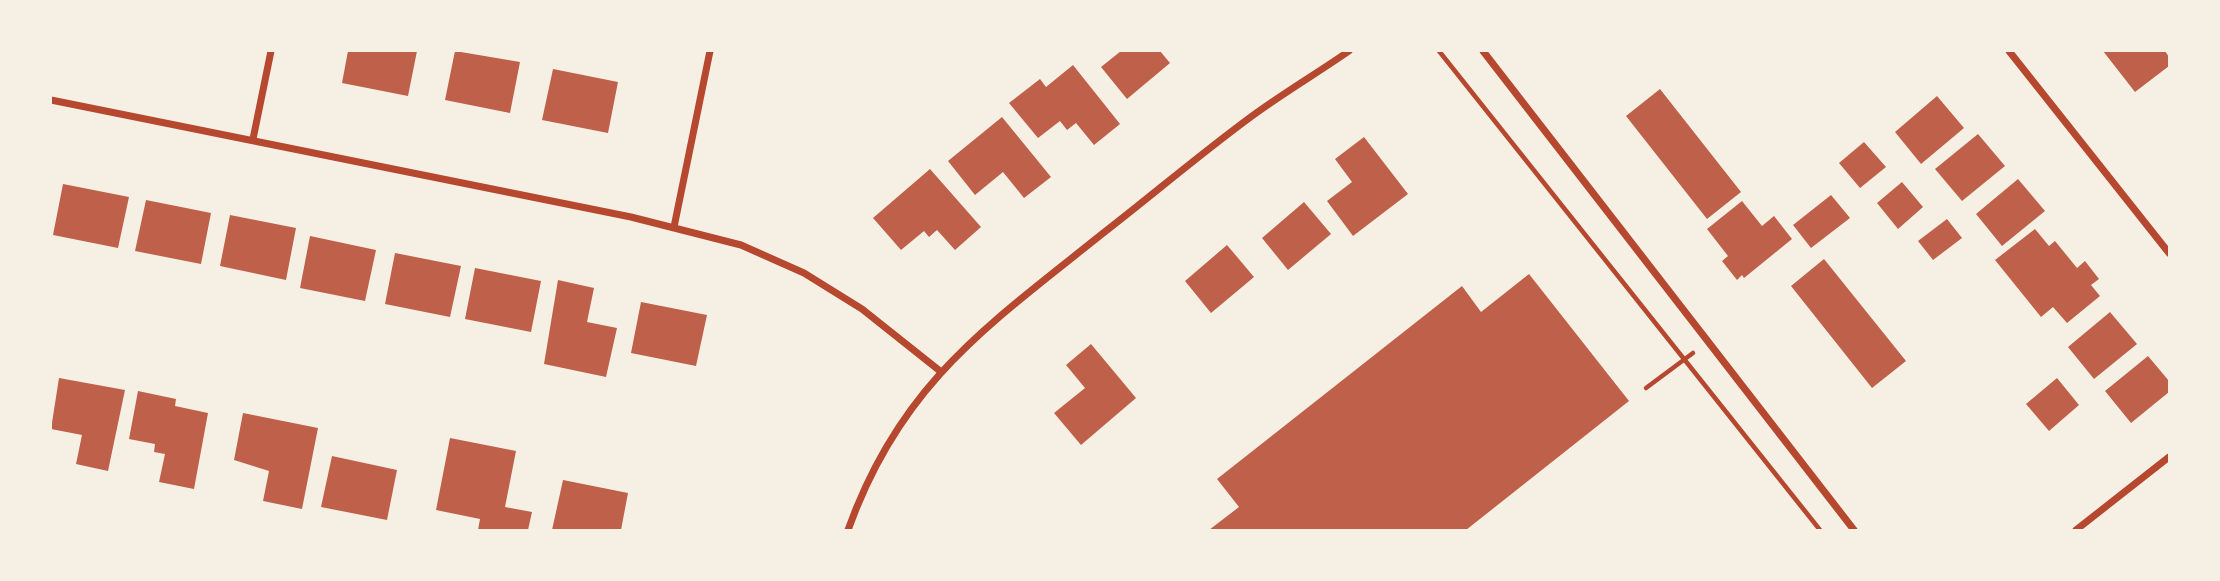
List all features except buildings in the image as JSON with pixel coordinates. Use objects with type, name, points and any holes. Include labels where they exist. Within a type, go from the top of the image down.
[{"type":"street","points":[[253,139],[271,51]]},
{"type":"street","points":[[674,227],[710,51]]},
{"type":"street","points":[[848,530],[871,473],[890,439],[940,370],[981,330],[1249,118],[1349,51]]},
{"type":"street","points":[[1483,51],[1854,530]]},
{"type":"street","points":[[2009,51],[2169,253]]},
{"type":"street","points":[[51,100],[253,139],[674,227],[741,245],[804,273],[862,309],[940,370]]},
{"type":"street","points":[[2076,530],[2169,457]]},
{"type":"path","points":[[1439,51],[1821,530]]},
{"type":"path","points":[[1646,388],[1693,354]]}]
